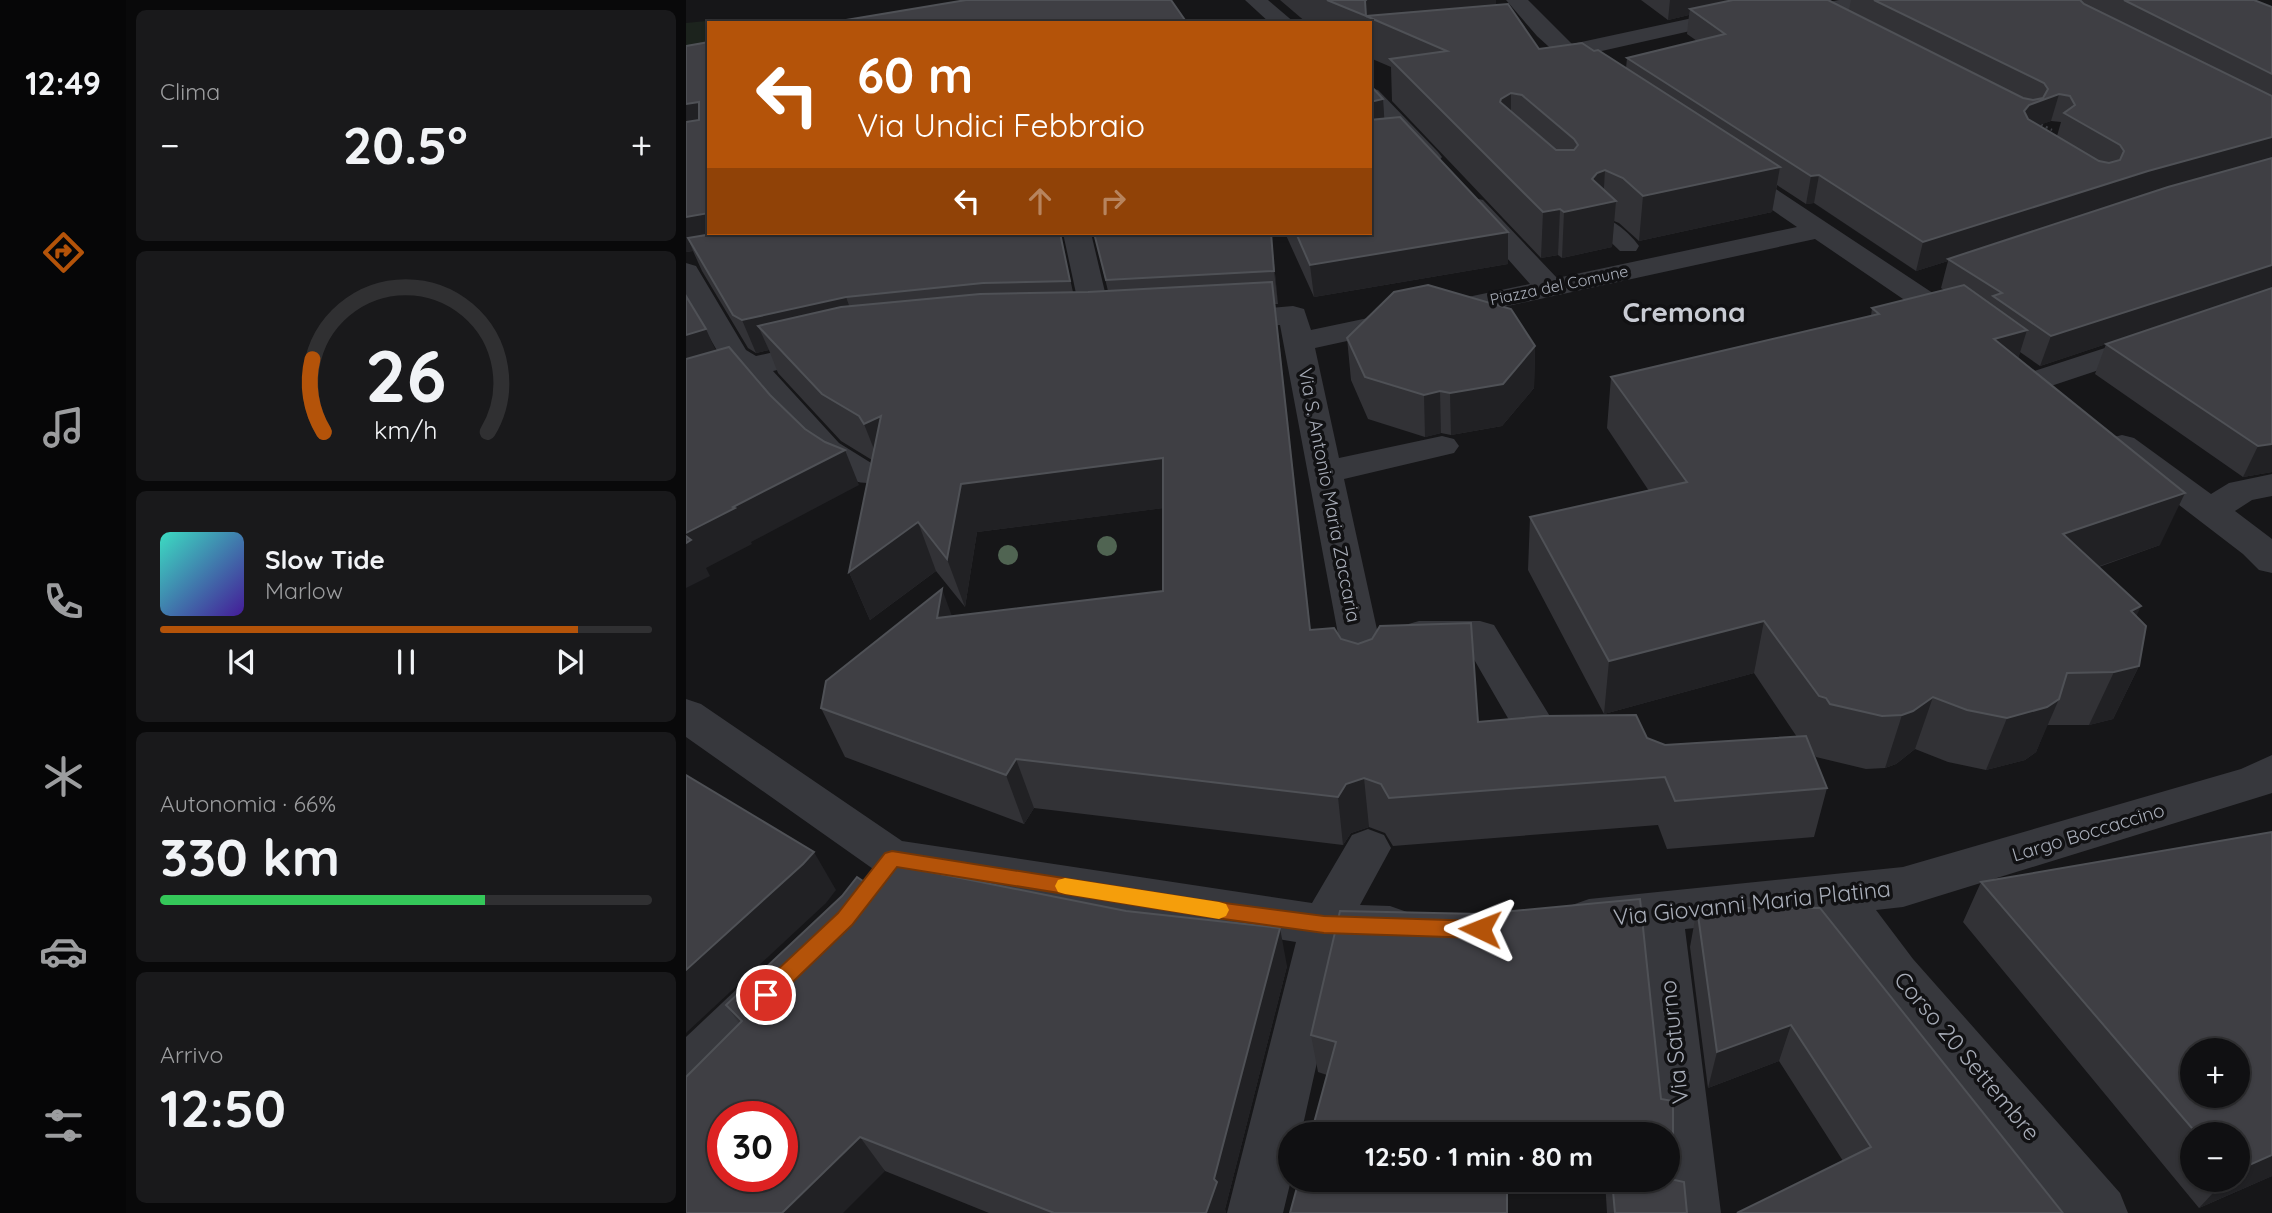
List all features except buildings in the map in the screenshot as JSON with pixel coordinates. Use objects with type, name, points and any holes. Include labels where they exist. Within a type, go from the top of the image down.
[{"type":"street","points":[[1255,0],[1281,21]]},
{"type":"street","points":[[1516,0],[1567,52],[1623,97]]},
{"type":"street","points":[[1807,5],[1880,0]]},
{"type":"street","points":[[1807,5],[1854,28]]},
{"type":"street","points":[[1567,52],[1761,9]]},
{"type":"street","points":[[1518,34],[1545,32]]},
{"type":"street","points":[[1374,99],[1549,287]]},
{"type":"street","points":[[1383,140],[1409,136]]},
{"type":"street","points":[[1715,159],[1820,230],[1919,283],[1949,316],[1982,341]]},
{"type":"street","name":"Piazza del Comune","points":[[1195,321],[1296,328],[1549,287],[1820,230]]},
{"type":"street","points":[[1077,235],[1099,326]]},
{"type":"street","points":[[695,264],[734,356],[751,366],[827,450],[864,474]]},
{"type":"street","name":"Via S. Antonio Maria Zaccaria","points":[[1296,328],[1358,634],[1361,675]]},
{"type":"street","points":[[2069,406],[2026,373],[2071,370],[2171,335]]},
{"type":"street","points":[[686,386],[751,366],[845,345]]},
{"type":"street","points":[[2102,430],[2256,545],[2272,561]]},
{"type":"street","points":[[1325,472],[1442,446]]},
{"type":"street","points":[[2211,511],[2257,488]]},
{"type":"street","points":[[1358,634],[1480,635],[1547,748],[1601,744]]},
{"type":"street","points":[[686,715],[880,874],[1202,908],[1324,925],[1429,928]]},
{"type":"street","name":"Largo Boccaccino","points":[[1903,887],[2241,786],[2272,772]]},
{"type":"street","points":[[1255,1213],[1324,925],[1368,848]]},
{"type":"street","name":"Via Giovanni Maria Platina","points":[[1549,923],[1839,896],[1903,887]]},
{"type":"street","name":"Corso 20 Settembre","points":[[1839,896],[1896,974],[2100,1213]]},
{"type":"street","name":"Via Saturno","points":[[1659,913],[1693,1213]]},
{"type":"street","points":[[686,1070],[805,957]]},
{"type":"lane","points":[[1604,224],[1629,246]]},
{"type":"path","points":[[2035,121],[2052,130]]},
{"type":"shaded area","points":[[716,20],[885,20],[707,21],[707,48],[686,52],[686,23]]},
{"type":"slow traffic","points":[[1065,886],[1219,910]]},
{"type":"district","name":"Cremona","points":[[1684,312]]},
{"type":"route","points":[[766,995],[845,919],[892,858],[1324,925],[1480,929]]}]
